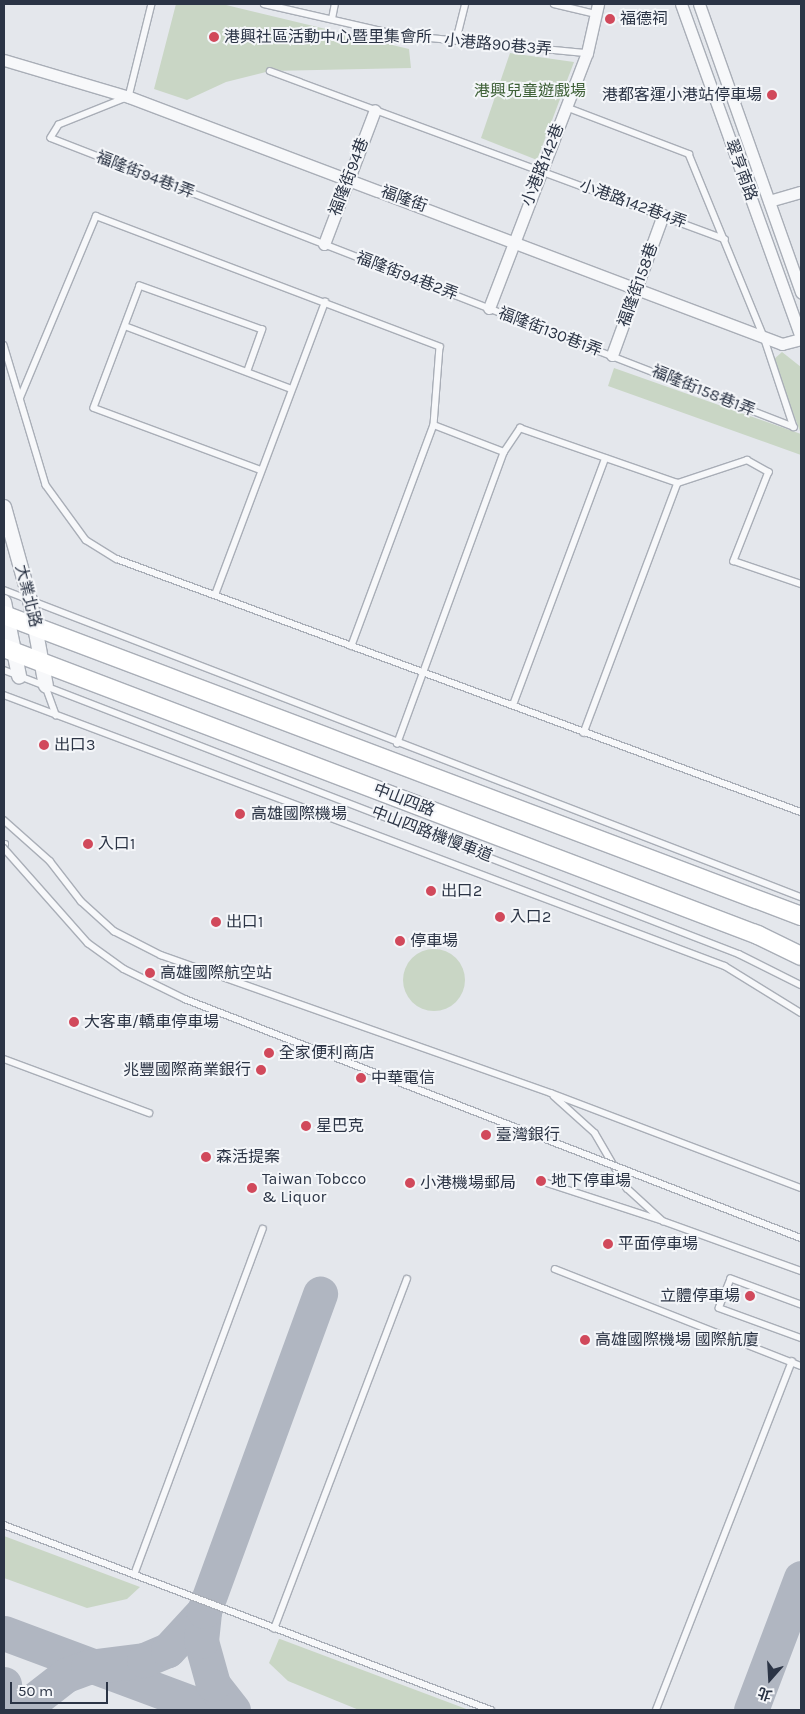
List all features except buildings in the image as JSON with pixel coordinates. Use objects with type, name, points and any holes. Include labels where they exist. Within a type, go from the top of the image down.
[{"type":"main road","name":"中山四路","points":[[5,611],[36,628],[801,916]]},
{"type":"main road","name":"中山四路","points":[[9,650],[758,935],[801,956]]},
{"type":"street","name":"翠亨南路","points":[[680,4],[797,313],[801,338]]},
{"type":"street","name":"翠亨南路","points":[[699,4],[801,292]]},
{"type":"street","name":"小港路142巷","points":[[489,308],[513,240],[586,53],[597,9]]},
{"type":"street","name":"福隆街","points":[[4,60],[129,97],[513,240],[782,344],[801,338]]},
{"type":"street","name":"福隆街94巷","points":[[324,244],[375,110]]},
{"type":"street","points":[[769,201],[801,192]]},
{"type":"street","name":"福隆街158巷","points":[[612,355],[663,214]]},
{"type":"street","name":"大業北路","points":[[4,507],[30,600],[46,686]]},
{"type":"street","name":"大業北路","points":[[5,611],[9,650],[19,676]]},
{"type":"lane","points":[[129,97],[152,4]]},
{"type":"lane","name":"小港路90巷3弄","points":[[264,4],[399,35],[586,53]]},
{"type":"lane","points":[[332,19],[336,4]]},
{"type":"lane","points":[[456,41],[465,4]]},
{"type":"lane","points":[[554,4],[597,9]]},
{"type":"lane","points":[[270,71],[540,170]]},
{"type":"lane","name":"福隆街94巷1弄","points":[[129,97],[59,124],[51,138],[324,244]]},
{"type":"lane","points":[[566,106],[689,154],[764,337]]},
{"type":"lane","name":"小港路142巷4弄","points":[[540,170],[663,214],[725,239]]},
{"type":"lane","points":[[20,398],[96,216],[440,347],[434,425],[352,646]]},
{"type":"lane","name":"福隆街94巷2弄","points":[[324,244],[489,308]]},
{"type":"lane","points":[[247,372],[262,330],[140,286],[94,408],[261,470]]},
{"type":"lane","points":[[215,595],[325,302]]},
{"type":"lane","name":"福隆街130巷1弄","points":[[489,308],[612,355]]},
{"type":"lane","points":[[124,326],[292,389]]},
{"type":"lane","name":"福隆街158巷1弄","points":[[612,355],[794,427],[764,337]]},
{"type":"lane","points":[[4,345],[46,485],[86,540],[117,559],[801,812]]},
{"type":"lane","points":[[434,425],[504,452]]},
{"type":"lane","points":[[398,744],[504,452],[520,428],[678,484],[746,460],[769,472],[734,561],[801,584]]},
{"type":"lane","points":[[513,705],[606,459]]},
{"type":"lane","points":[[584,733],[678,484]]},
{"type":"lane","points":[[4,590],[398,744],[801,897]]},
{"type":"lane","name":"中山四路機慢車道","points":[[4,670],[739,954],[801,985]]},
{"type":"lane","points":[[46,686],[56,716]]},
{"type":"lane","points":[[4,695],[725,966],[801,1013]]},
{"type":"lane","points":[[4,820],[50,861],[81,901],[114,931],[161,955],[551,1093],[801,1188]]},
{"type":"lane","points":[[4,845],[88,943],[124,969],[185,999],[801,1238]]},
{"type":"lane","points":[[4,1059],[149,1113]]},
{"type":"lane","points":[[551,1093],[595,1132],[628,1188],[663,1221]]},
{"type":"lane","points":[[541,1181],[663,1221],[801,1271]]},
{"type":"lane","points":[[134,1575],[262,1229]]},
{"type":"lane","points":[[555,1270],[801,1366]]},
{"type":"lane","points":[[801,1305],[731,1278],[719,1308],[801,1338]]},
{"type":"lane","points":[[274,1629],[407,1279]]},
{"type":"lane","points":[[656,1710],[792,1362]]},
{"type":"lane","points":[[4,1525],[491,1710]]},
{"type":"green space","points":[[176,4],[222,4],[409,49],[411,68],[270,71],[226,82],[187,100],[154,89]]},
{"type":"green space","name":"港興兒童遊戲場","points":[[510,53],[574,62],[537,160],[481,138]]},
{"type":"green space","points":[[782,352],[801,367],[801,434],[773,360]]},
{"type":"green space","points":[[614,368],[801,434],[801,455],[608,386]]},
{"type":"green space","points":[[428,949],[440,949],[456,958],[463,968],[465,980],[463,992],[456,1002],[440,1011],[428,1011],[417,1006],[408,997],[403,986],[403,974],[408,963],[417,954]]},
{"type":"green space","points":[[4,1536],[140,1587],[127,1599],[87,1608],[4,1578]]},
{"type":"green space","points":[[279,1639],[469,1710],[359,1710],[288,1681],[269,1663]]},
{"type":"taxiway","points":[[233,1710],[213,1684],[201,1641],[204,1611],[320,1294]]},
{"type":"taxiway","points":[[751,1710],[801,1578]]},
{"type":"taxiway","points":[[21,1710],[66,1675],[88,1667],[144,1660],[168,1650],[204,1611]]},
{"type":"taxiway","points":[[4,1633],[211,1710]]},
{"type":"taxiway","points":[[4,1684],[7,1710]]},
{"type":"place","name":"福德祠","points":[[610,19]]},
{"type":"place","name":"港興社區活動中心暨里集會所","points":[[214,37]]},
{"type":"place","name":"港都客運小港站停車場","points":[[772,95]]},
{"type":"place","name":"出口3","points":[[44,745]]},
{"type":"place","name":"高雄國際機場","points":[[240,814]]},
{"type":"place","name":"入口1","points":[[88,844]]},
{"type":"place","name":"出口2","points":[[431,891]]},
{"type":"place","name":"入口2","points":[[500,917]]},
{"type":"place","name":"出口1","points":[[216,922]]},
{"type":"place","name":"停車場","points":[[400,941]]},
{"type":"place","name":"高雄國際航空站","points":[[150,973]]},
{"type":"place","name":"大客車/轎車停車場","points":[[74,1022]]},
{"type":"place","name":"全家便利商店","points":[[269,1053]]},
{"type":"place","name":"兆豐國際商業銀行","points":[[261,1070]]},
{"type":"place","name":"中華電信","points":[[361,1078]]},
{"type":"place","name":"星巴克","points":[[306,1126]]},
{"type":"place","name":"臺灣銀行","points":[[486,1135]]},
{"type":"place","name":"森活提案","points":[[206,1157]]},
{"type":"place","name":"地下停車場","points":[[541,1181]]},
{"type":"place","name":"小港機場郵局","points":[[410,1183]]},
{"type":"place","name":"Taiwan Tobcco & Liquor","points":[[252,1188]]},
{"type":"place","name":"平面停車場","points":[[608,1244]]},
{"type":"place","name":"立體停車場","points":[[750,1296]]},
{"type":"place","name":"高雄國際機場 國際航廈","points":[[585,1340]]}]
